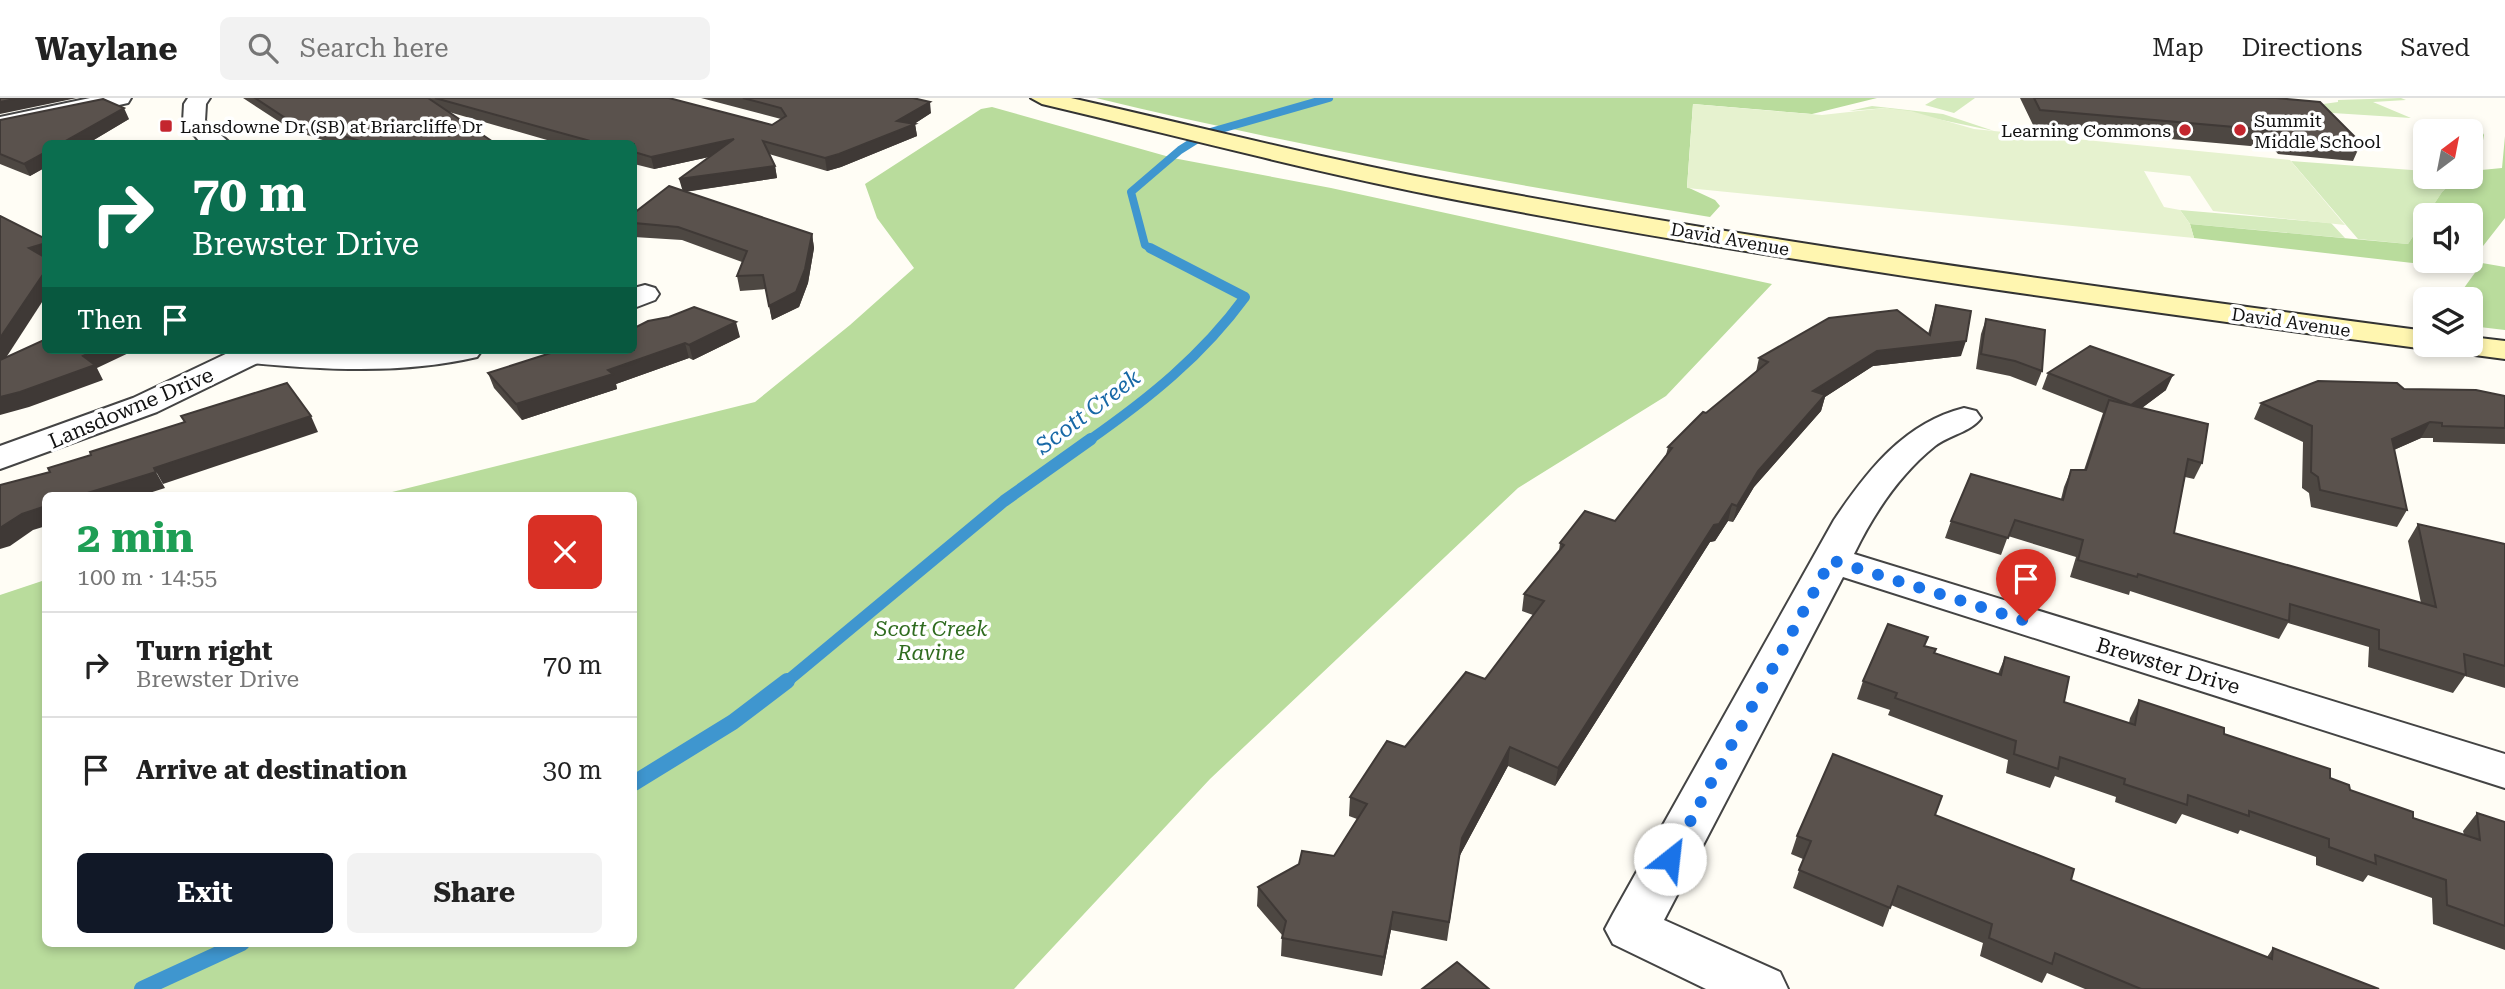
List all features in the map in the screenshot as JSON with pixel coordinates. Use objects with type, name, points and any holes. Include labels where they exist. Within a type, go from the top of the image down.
[{"type":"main road","name":"David Avenue","points":[[1042,98],[1458,192],[2002,283],[2413,338]]},
{"type":"main road","points":[[2483,347],[2505,350]]},
{"type":"street","points":[[0,124],[120,98]]},
{"type":"street","points":[[199,98],[194,122],[213,140]]},
{"type":"street","name":"Lansdowne Drive","points":[[0,458],[122,414],[251,354]]},
{"type":"street","points":[[266,354],[289,358],[375,358],[420,354]]},
{"type":"street","points":[[1760,989],[1632,929],[1843,535],[1879,483],[1925,437],[1964,418]]},
{"type":"street","name":"Brewster Drive","points":[[1831,560],[2505,771]]},
{"type":"green space","points":[[1096,98],[1877,98],[1812,114],[1693,104],[1687,187],[1715,200],[1720,206],[1710,217],[1402,163]]},
{"type":"green space","points":[[1937,98],[1975,98],[1954,113],[1925,105]]},
{"type":"green space","points":[[2338,100],[2406,100],[2373,102],[2411,118],[2317,112],[2323,104]]},
{"type":"green space","points":[[1693,104],[1822,115],[1885,108],[1911,111],[1974,129],[2290,160],[2345,225],[2213,211],[2190,176],[2144,171],[2164,207],[2180,210],[2190,224],[2194,238],[1687,188]]},
{"type":"green space","points":[[1872,106],[1943,114],[1994,131],[1885,108],[1849,111]]},
{"type":"green space","name":"Scott Creek Ravine","points":[[992,107],[1173,158],[1331,188],[1772,284],[1666,396],[1518,488],[1210,779],[1014,989],[0,989],[0,595],[42,581],[42,947],[637,947],[637,492],[392,492],[755,402],[850,325],[914,268],[877,218],[865,184],[981,109]]},
{"type":"green space","points":[[2505,136],[2505,218],[2483,246],[2483,203],[2435,203],[2445,189],[2483,189],[2483,170],[2502,168]]},
{"type":"green space","points":[[2291,161],[2413,170],[2413,189],[2445,189],[2435,203],[2413,203],[2413,236],[2408,244],[2358,239]]},
{"type":"green space","points":[[2180,210],[2331,223],[2345,238],[2190,224]]},
{"type":"green space","points":[[2190,224],[2408,244],[2413,236],[2413,263],[2194,238]]},
{"type":"green space","points":[[2483,263],[2505,267],[2505,330],[2483,327],[2483,287],[2465,287],[2475,273],[2483,273]]},
{"type":"building","points":[[0,98],[19,98],[0,102]]},
{"type":"building","points":[[255,98],[428,98],[490,140],[357,140],[287,119]]},
{"type":"building","points":[[435,98],[669,98],[772,125],[786,116],[781,108],[743,98],[913,98],[930,102],[897,121],[915,124],[839,154],[825,158],[763,141],[775,166],[679,179],[734,139],[651,157],[637,153],[637,140],[587,140]]},
{"type":"building","points":[[2034,98],[2276,98],[2320,102],[2361,143],[2285,137],[2280,131],[2040,110]]},
{"type":"building","points":[[103,99],[124,108],[67,140],[42,140],[42,154],[24,164],[0,154],[0,120]]},
{"type":"building","points":[[669,186],[812,234],[805,269],[796,292],[769,306],[763,275],[737,276],[747,251],[678,227],[637,223],[637,211]]},
{"type":"building","points":[[0,216],[42,237],[42,244],[29,248],[42,256],[42,276],[0,338]]},
{"type":"building","points":[[1936,305],[1971,311],[1966,341],[1877,351],[1813,391],[1825,395],[1758,471],[1737,506],[1732,504],[1719,524],[1714,525],[1558,768],[1510,747],[1462,838],[1449,922],[1393,912],[1384,957],[1282,938],[1286,921],[1258,887],[1299,864],[1302,851],[1334,856],[1367,804],[1350,797],[1387,741],[1405,747],[1466,672],[1485,679],[1544,601],[1524,594],[1564,545],[1560,543],[1585,511],[1615,521],[1672,448],[1668,447],[1703,412],[1706,413],[1768,362],[1759,358],[1829,318],[1897,310],[1930,335]]},
{"type":"building","points":[[694,307],[736,322],[689,345],[685,343],[608,370],[613,374],[516,404],[488,373],[547,354],[637,354],[637,326],[648,321],[669,317]]},
{"type":"building","points":[[1986,319],[2045,330],[2042,371],[2015,361],[1981,354]]},
{"type":"building","points":[[42,341],[42,354],[87,354],[83,356],[95,365],[0,397],[0,360]]},
{"type":"building","points":[[2090,346],[2173,375],[2131,405],[2048,373]]},
{"type":"building","points":[[2318,381],[2397,383],[2404,389],[2476,390],[2505,396],[2505,428],[2442,426],[2442,423],[2430,422],[2392,439],[2407,510],[2320,490],[2318,477],[2311,472],[2312,426],[2261,403]]},
{"type":"building","points":[[287,383],[311,416],[154,468],[156,472],[91,492],[42,492],[42,507],[22,514],[0,528],[0,485],[50,472],[48,468],[91,455],[90,452],[185,422],[181,416]]},
{"type":"building","points":[[2109,400],[2208,424],[2202,463],[2188,459],[2174,533],[2436,607],[2418,524],[2505,544],[2505,666],[2464,654],[2466,675],[2379,649],[2379,630],[2290,604],[2289,621],[2138,574],[2137,577],[2078,560],[2083,540],[2015,520],[2008,538],[1951,521],[1971,474],[2063,500],[2071,470],[2086,470]]},
{"type":"building","points":[[1888,624],[1928,637],[1924,646],[1936,649],[1934,653],[2001,675],[2005,657],[2069,677],[2064,702],[2135,725],[2139,700],[2224,728],[2224,734],[2330,769],[2330,778],[2349,785],[2350,790],[2413,812],[2413,818],[2480,840],[2477,813],[2505,822],[2505,926],[2447,905],[2446,880],[2375,855],[2376,864],[2329,847],[2329,839],[2249,811],[2249,816],[2188,795],[2187,805],[2124,784],[2125,779],[2060,757],[2058,769],[2014,754],[2016,741],[1895,698],[1897,693],[1863,681]]},
{"type":"building","points":[[1833,754],[1942,796],[1935,815],[2074,869],[2071,880],[2272,959],[2273,948],[2379,989],[2141,989],[2055,953],[2052,964],[1989,938],[1992,924],[1898,886],[1890,908],[1799,870],[1811,841],[1797,836]]},
{"type":"building","points":[[1457,962],[1489,989],[1422,989]]},
{"type":"waterway","name":"Scott Creek","points":[[1154,250],[1145,245],[1131,192],[1180,150],[1207,133],[1329,98]]},
{"type":"waterway","name":"Scott Creek","points":[[1088,441],[1173,375],[1211,338],[1245,297],[1150,248]]},
{"type":"waterway","name":"Scott Creek","points":[[785,683],[1004,501],[1091,439]]},
{"type":"waterway","name":"Scott Creek","points":[[637,781],[733,722],[787,681]]},
{"type":"waterway","name":"Scott Creek","points":[[142,989],[233,947]]},
{"type":"place","name":"Lansdowne Dr (SB) at Briarcliffe Dr","points":[[166,126]]},
{"type":"place","name":"Learning Commons","points":[[2185,130]]},
{"type":"place","name":"Summit Middle School","points":[[2240,130]]},
{"type":"route","points":[[1670,859],[1831,560],[2026,621]]}]
